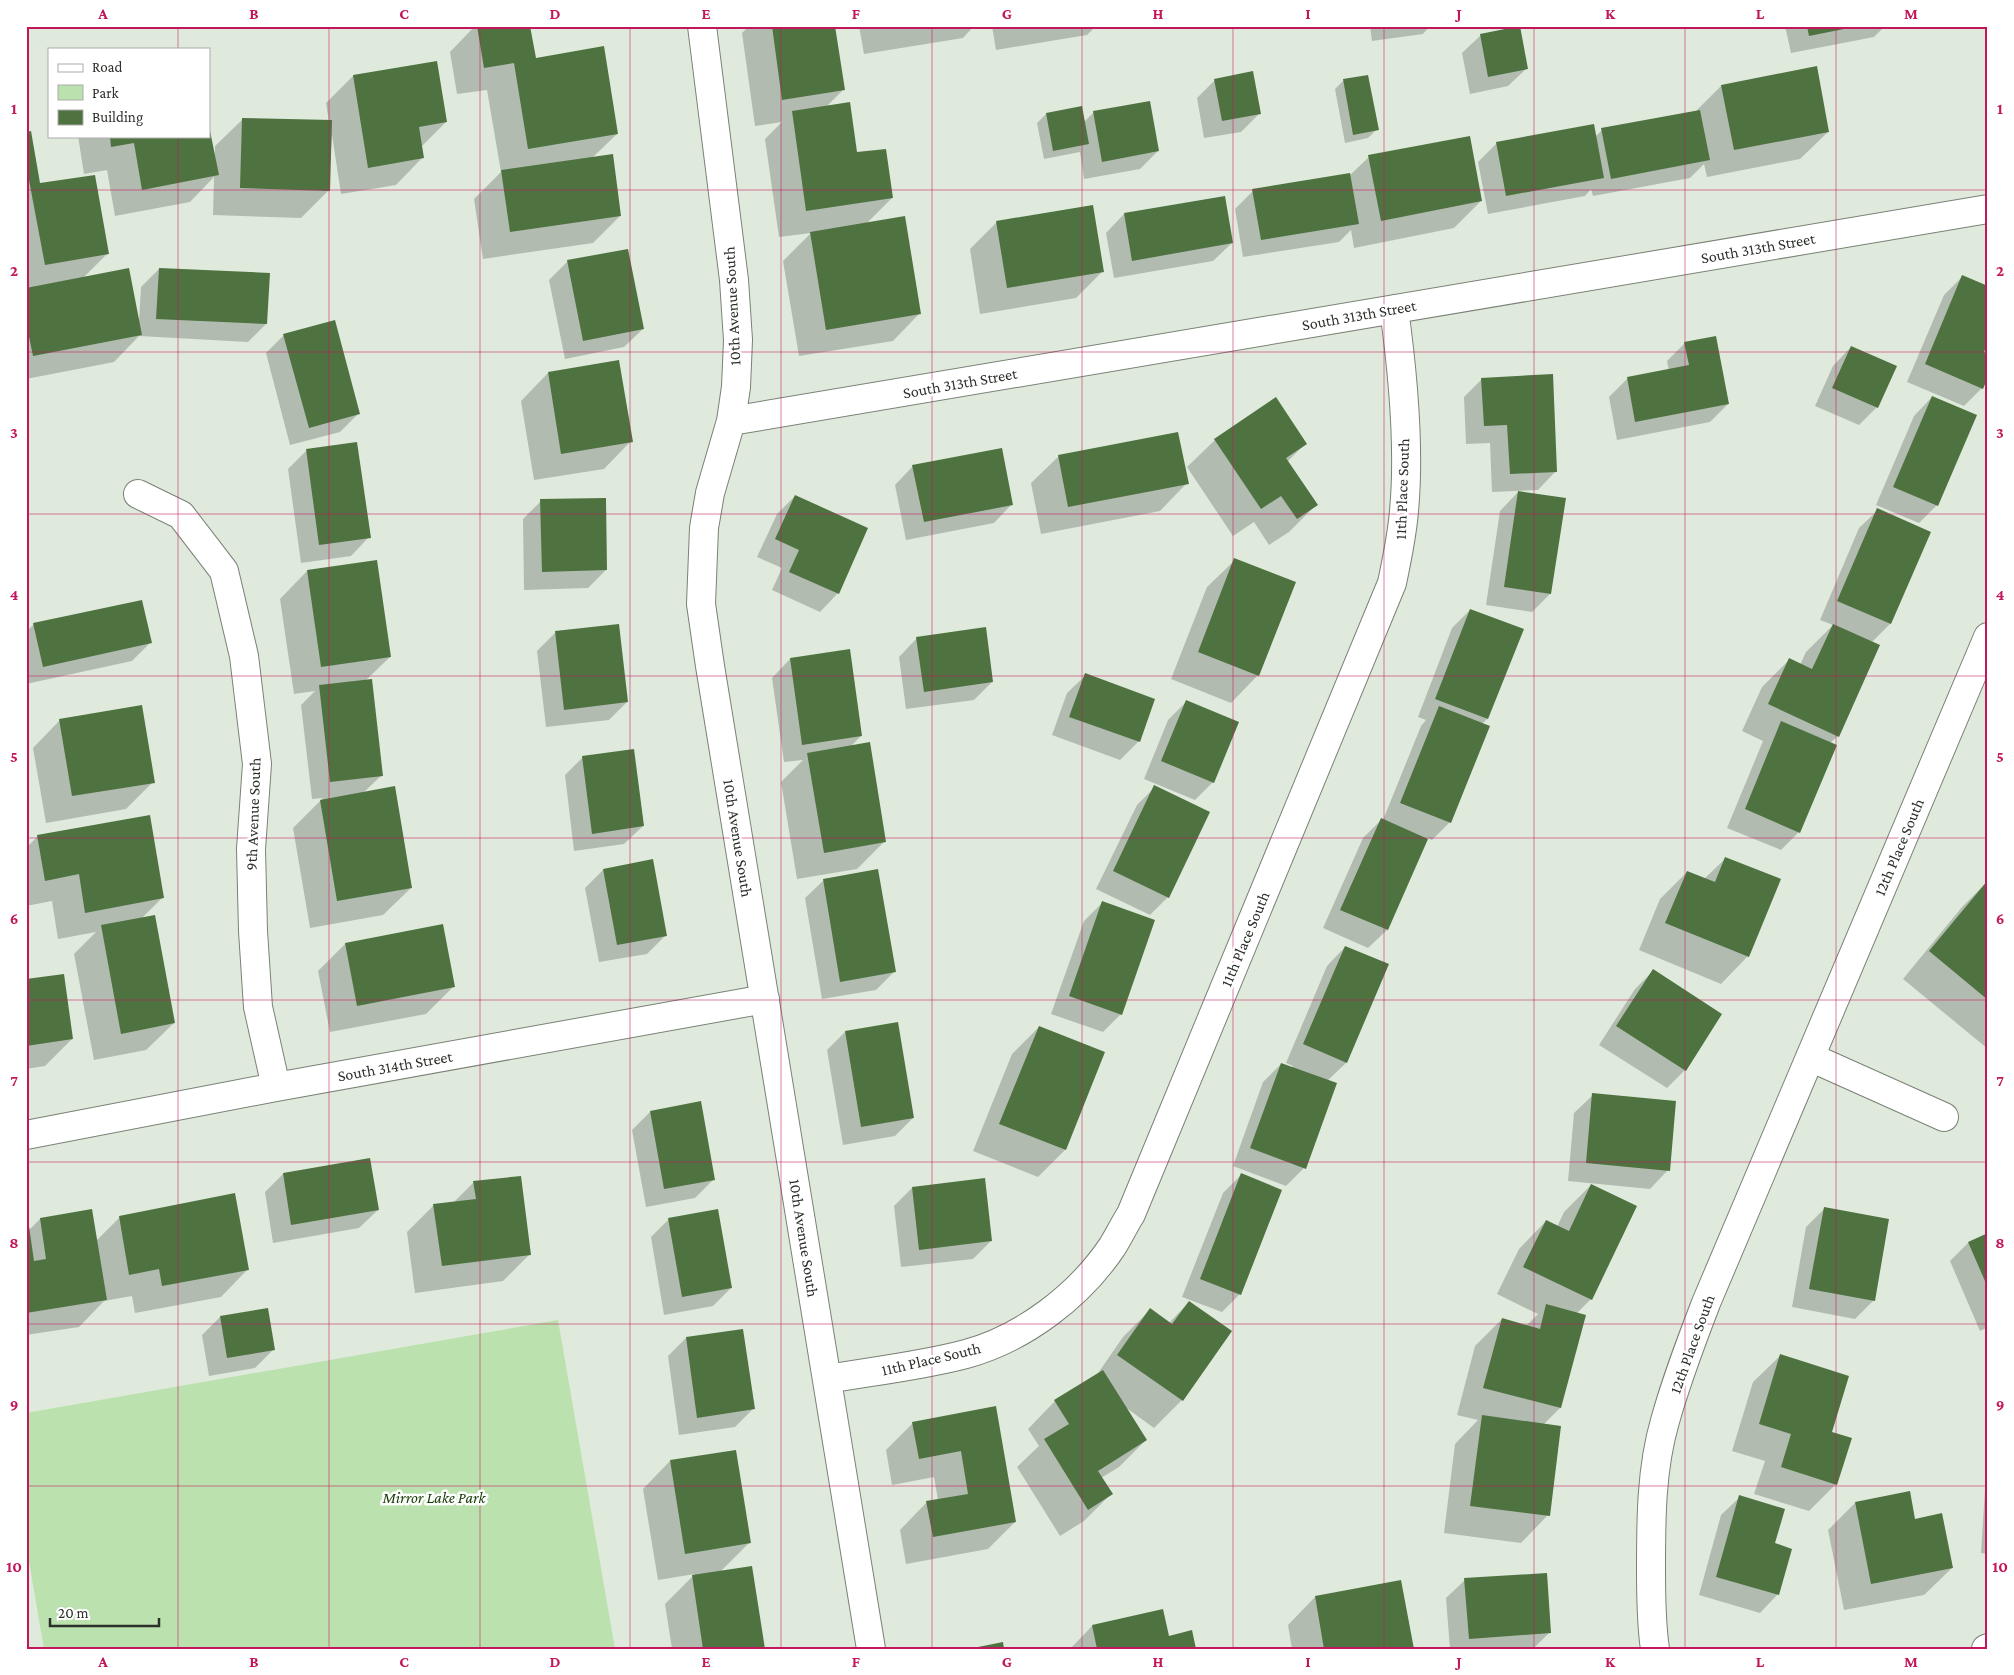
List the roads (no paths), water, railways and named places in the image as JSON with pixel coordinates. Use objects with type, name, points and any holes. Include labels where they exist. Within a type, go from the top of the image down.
[{"type":"street","name":"10th Avenue South","points":[[702,26],[734,280],[738,340],[736,387],[730,421],[710,493],[705,519],[701,604],[871,1649]]},
{"type":"street","name":"South 313th Street","points":[[730,421],[1988,209]]},
{"type":"street","name":"11th Place South","points":[[827,1379],[968,1353],[999,1342],[1032,1324],[1065,1299],[1092,1271],[1111,1247],[1131,1214],[1392,583],[1400,547],[1405,510],[1403,399],[1394,309]]},
{"type":"street","name":"9th Avenue South","points":[[138,494],[181,515],[224,571],[244,656],[257,764],[251,849],[258,1007],[276,1088]]},
{"type":"street","name":"12th Place South","points":[[1655,1649],[1651,1593],[1652,1508],[1656,1464],[1664,1423],[1681,1369],[1706,1303],[1988,637]]},
{"type":"street","name":"South 314th Street","points":[[26,1135],[765,999]]},
{"type":"street","points":[[1810,1057],[1944,1117]]},
{"type":"park label","name":"Mirror Lake Park","points":[[434,1497]]}]
